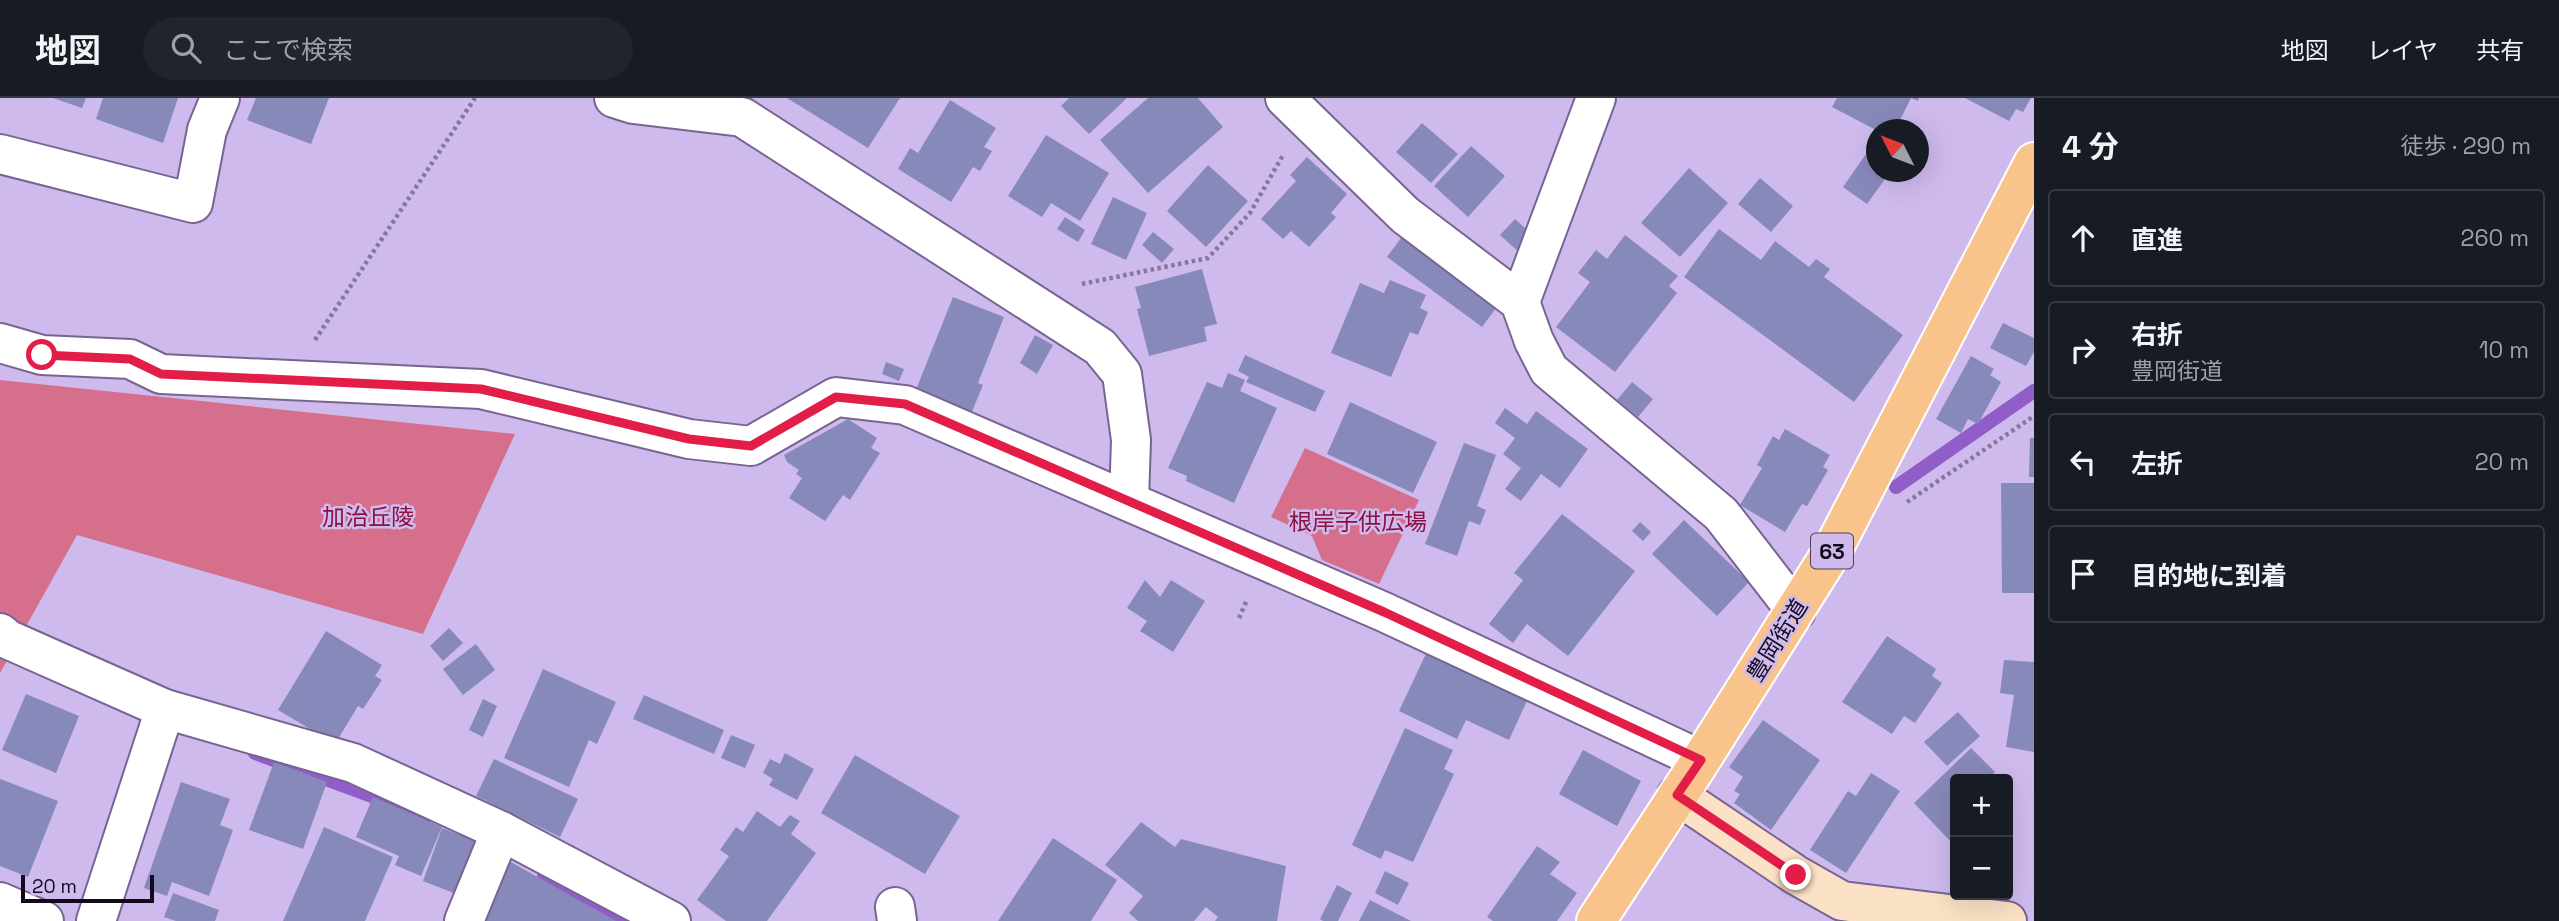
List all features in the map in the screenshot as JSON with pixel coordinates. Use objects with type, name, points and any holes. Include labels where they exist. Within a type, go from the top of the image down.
[{"type":"main road","name":"豊岡街道","points":[[1596,921],[1831,553],[2034,162]]},
{"type":"street","points":[[0,154],[193,203],[207,130],[220,98]]},
{"type":"street","points":[[614,98],[633,104],[742,117],[1100,347],[1122,374],[1131,440],[1129,501]]},
{"type":"street","points":[[1520,302],[1596,98]]},
{"type":"street","points":[[1294,108],[1405,215],[1520,302],[1534,341],[1549,370],[1721,514],[1796,611]]},
{"type":"street","points":[[0,343],[42,355],[130,359],[161,374],[481,389],[689,439],[751,446],[836,397],[905,404],[1384,612],[1701,760]]},
{"type":"street","points":[[0,633],[7,639],[165,709],[353,763],[501,831],[671,921]]},
{"type":"street","points":[[96,921],[165,709]]},
{"type":"street","points":[[1677,795],[1796,875],[1837,911],[2007,921]]},
{"type":"street","points":[[464,921],[501,831]]},
{"type":"street","points":[[0,902],[44,921]]},
{"type":"path","points":[[288,380],[475,98]]},
{"type":"path","points":[[1021,296],[1208,258],[1250,213],[1294,108]]},
{"type":"path","points":[[1898,507],[2034,416]]},
{"type":"green space","name":"加治丘陵","points":[[0,380],[515,434],[423,634],[77,535],[0,673]]},
{"type":"green space","name":"根岸子供広場","points":[[1305,448],[1419,500],[1379,584],[1322,560],[1312,536],[1271,517]]},
{"type":"building","points":[[53,98],[86,98],[82,108]]},
{"type":"building","points":[[103,98],[178,98],[163,143],[96,119]]},
{"type":"building","points":[[256,98],[329,98],[311,144],[247,120]]},
{"type":"building","points":[[787,98],[900,98],[868,148]]},
{"type":"building","points":[[1069,98],[1127,98],[1089,134],[1061,106]]},
{"type":"building","points":[[1148,98],[1198,98],[1223,127],[1148,193],[1100,140]]},
{"type":"building","points":[[1837,98],[1911,98],[1900,119],[1866,119],[1866,125],[1832,107]]},
{"type":"building","points":[[1965,98],[2031,98],[2023,112],[2016,109],[2009,121]]},
{"type":"building","points":[[950,100],[996,128],[984,147],[992,151],[980,171],[973,167],[951,202],[898,169],[910,148],[918,153]]},
{"type":"building","points":[[1422,123],[1458,154],[1431,183],[1396,152]]},
{"type":"building","points":[[1046,135],[1109,173],[1080,221],[1051,203],[1042,217],[1008,196]]},
{"type":"building","points":[[1471,146],[1505,176],[1468,217],[1434,186]]},
{"type":"building","points":[[1866,154],[1866,182],[1883,182],[1867,204],[1843,187]]},
{"type":"building","points":[[1307,157],[1347,194],[1331,213],[1336,217],[1309,247],[1291,231],[1283,239],[1261,219],[1296,181],[1290,175]]},
{"type":"building","points":[[1208,165],[1248,201],[1206,247],[1167,211]]},
{"type":"building","points":[[1689,168],[1728,203],[1680,257],[1641,223]]},
{"type":"building","points":[[1760,178],[1793,206],[1771,232],[1738,204]]},
{"type":"building","points":[[1113,197],[1147,213],[1126,260],[1091,244]]},
{"type":"building","points":[[1065,217],[1085,230],[1078,242],[1057,229]]},
{"type":"building","points":[[1515,219],[1536,238],[1521,254],[1500,235]]},
{"type":"building","points":[[1719,229],[1761,260],[1775,241],[1809,267],[1816,259],[1830,269],[1824,277],[1903,335],[1854,402],[1684,277]]},
{"type":"building","points":[[1407,230],[1502,300],[1482,327],[1387,257]]},
{"type":"building","points":[[1153,232],[1174,249],[1162,263],[1142,245]]},
{"type":"building","points":[[1625,235],[1678,276],[1669,286],[1677,293],[1615,372],[1556,327],[1590,282],[1578,273],[1596,250],[1607,259]]},
{"type":"building","points":[[1202,269],[1217,324],[1204,327],[1207,341],[1149,356],[1137,309],[1141,308],[1135,287]]},
{"type":"building","points":[[1390,280],[1426,295],[1420,308],[1428,312],[1418,335],[1410,332],[1391,377],[1331,353],[1360,283],[1384,293]]},
{"type":"building","points":[[953,297],[1004,317],[978,383],[983,385],[971,414],[915,392]]},
{"type":"building","points":[[2003,323],[2034,338],[2034,352],[2026,366],[1990,348]]},
{"type":"building","points":[[1035,335],[1053,345],[1037,374],[1020,363]]},
{"type":"building","points":[[1245,355],[1325,391],[1315,412],[1246,382],[1249,377],[1238,371]]},
{"type":"building","points":[[1971,356],[1994,369],[1990,375],[2001,382],[1978,424],[1968,419],[1961,433],[1936,419]]},
{"type":"building","points":[[886,362],[904,369],[899,381],[882,374]]},
{"type":"building","points":[[1228,373],[1245,380],[1240,391],[1277,408],[1234,503],[1186,481],[1187,476],[1168,468],[1207,382],[1222,388]]},
{"type":"building","points":[[1632,382],[1653,399],[1638,417],[1617,400]]},
{"type":"building","points":[[1350,402],[1437,442],[1413,493],[1327,454]]},
{"type":"building","points":[[1505,408],[1527,424],[1536,411],[1588,449],[1560,488],[1541,474],[1521,501],[1505,489],[1521,468],[1503,454],[1515,438],[1495,423]]},
{"type":"building","points":[[848,419],[877,438],[871,448],[880,453],[850,500],[843,495],[825,521],[789,498],[802,478],[796,474],[799,470],[787,462],[784,455]]},
{"type":"building","points":[[1785,429],[1830,455],[1823,467],[1828,470],[1807,506],[1802,504],[1785,532],[1740,505],[1762,468],[1757,465],[1773,436],[1779,440]]},
{"type":"building","points":[[2030,438],[2034,438],[2034,477],[2029,477]]},
{"type":"building","points":[[1464,443],[1496,455],[1477,506],[1486,510],[1480,525],[1469,521],[1457,556],[1425,544]]},
{"type":"building","points":[[2001,483],[2034,483],[2034,593],[2002,593]]},
{"type":"building","points":[[1562,514],[1635,571],[1568,656],[1527,624],[1513,643],[1489,624],[1523,580],[1514,573]]},
{"type":"building","points":[[1684,520],[1749,582],[1717,616],[1652,554]]},
{"type":"building","points":[[1640,522],[1651,532],[1643,541],[1632,531]]},
{"type":"building","points":[[1145,580],[1160,597],[1171,580],[1205,601],[1173,652],[1140,631],[1147,621],[1127,608]]},
{"type":"building","points":[[449,628],[463,643],[443,661],[430,646]]},
{"type":"building","points":[[326,631],[382,665],[375,676],[382,680],[363,709],[358,706],[335,744],[278,710]]},
{"type":"building","points":[[1887,636],[1936,669],[1932,676],[1942,683],[1915,723],[1904,716],[1892,734],[1842,702]]},
{"type":"building","points":[[1431,643],[1532,690],[1509,740],[1466,720],[1457,739],[1399,711]]},
{"type":"building","points":[[476,644],[495,670],[463,695],[443,669]]},
{"type":"building","points":[[2004,660],[2034,662],[2034,752],[2006,747],[2014,695],[2000,693]]},
{"type":"building","points":[[543,669],[616,702],[597,744],[589,740],[569,787],[504,758]]},
{"type":"building","points":[[26,694],[79,716],[56,773],[2,750]]},
{"type":"building","points":[[644,695],[724,730],[714,754],[633,719]]},
{"type":"building","points":[[483,699],[497,706],[483,737],[469,730]]},
{"type":"building","points":[[1958,712],[1980,736],[1947,766],[1924,742]]},
{"type":"building","points":[[1763,720],[1820,760],[1771,830],[1734,803],[1740,794],[1734,791],[1743,777],[1729,767]]},
{"type":"building","points":[[1405,728],[1453,750],[1444,769],[1454,774],[1413,862],[1385,850],[1381,859],[1352,845]]},
{"type":"building","points":[[731,735],[755,745],[745,768],[721,758]]},
{"type":"building","points":[[1971,748],[1995,772],[1950,774],[1950,841],[1914,803]]},
{"type":"building","points":[[1583,750],[1641,781],[1617,826],[1559,794]]},
{"type":"building","points":[[785,753],[814,769],[797,800],[769,785],[773,779],[763,773],[770,759],[780,764]]},
{"type":"building","points":[[855,755],[960,816],[925,874],[821,813]]},
{"type":"building","points":[[494,759],[578,799],[560,837],[476,796]]},
{"type":"building","points":[[274,762],[327,782],[303,849],[249,830]]},
{"type":"building","points":[[1871,773],[1900,791],[1846,873],[1810,850],[1848,791],[1856,796]]},
{"type":"building","points":[[0,779],[58,801],[28,877],[0,866]]},
{"type":"building","points":[[181,782],[230,799],[220,825],[233,830],[209,896],[172,882],[167,896],[144,888]]},
{"type":"building","points":[[373,797],[442,827],[421,876],[395,865],[399,856],[356,837]]},
{"type":"building","points":[[757,811],[780,827],[790,815],[800,821],[791,834],[816,853],[767,921],[726,921],[697,900],[729,856],[720,850],[736,827],[743,832]]},
{"type":"building","points":[[1141,822],[1175,847],[1181,839],[1286,866],[1277,921],[1215,921],[1218,917],[1206,907],[1194,921],[1138,921],[1129,913],[1143,896],[1105,865]]},
{"type":"building","points":[[324,827],[393,857],[365,921],[283,921]]},
{"type":"building","points":[[442,828],[484,844],[464,897],[423,881]]},
{"type":"building","points":[[1053,838],[1117,880],[1091,921],[998,921]]},
{"type":"building","points":[[1537,846],[1560,862],[1550,874],[1577,893],[1557,921],[1493,921],[1487,917]]},
{"type":"building","points":[[509,861],[616,921],[475,921]]},
{"type":"building","points":[[1385,871],[1409,883],[1398,905],[1375,893]]},
{"type":"building","points":[[1337,885],[1352,893],[1338,921],[1323,921],[1320,919]]},
{"type":"building","points":[[173,893],[219,910],[215,921],[176,921],[164,917]]},
{"type":"building","points":[[1370,900],[1411,921],[1359,921]]},
{"type":"waterway","points":[[1896,487],[2034,391]]},
{"type":"waterway","points":[[255,753],[426,816]]},
{"type":"waterway","points":[[544,875],[626,921]]},
{"type":"route","points":[[42,355],[130,359],[161,374],[481,389],[689,439],[751,446],[836,397],[905,404],[1384,612],[1701,760],[1677,795],[1796,875]]}]
